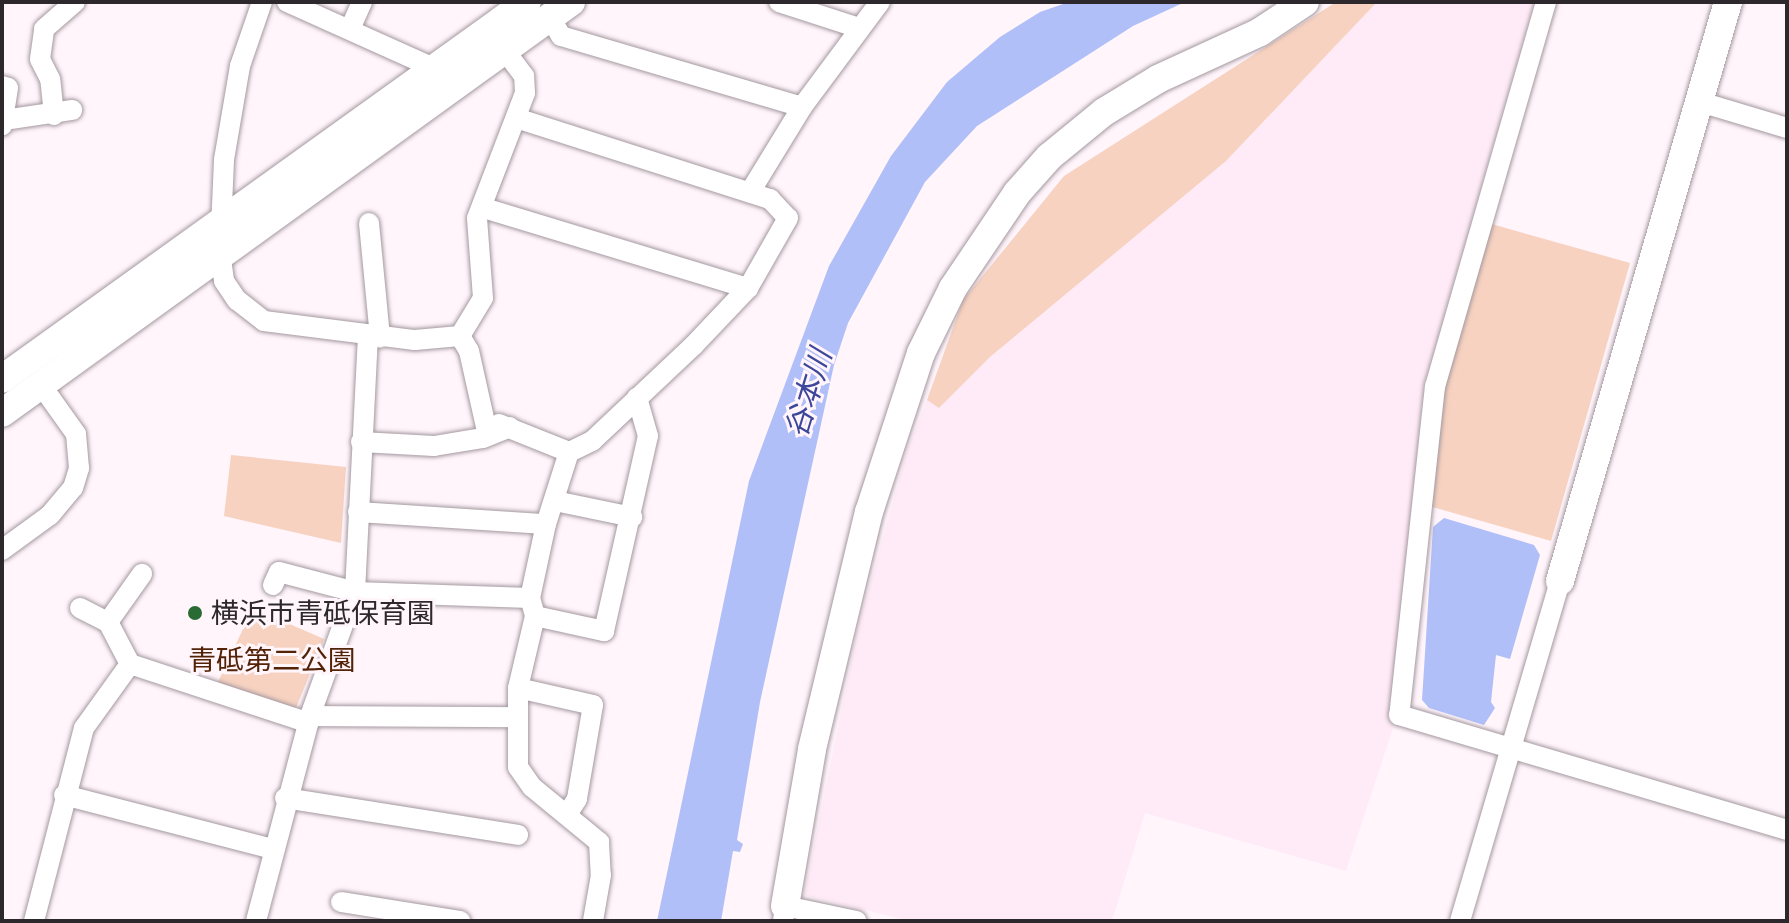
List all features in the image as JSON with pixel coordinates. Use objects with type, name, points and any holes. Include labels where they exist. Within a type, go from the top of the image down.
[{"type":"street","points":[[2,86],[8,88],[3,123],[63,112],[40,59],[44,29],[75,2]]},
{"type":"street","points":[[262,2],[240,66],[224,160],[220,252],[224,281],[237,300],[264,321],[374,336],[460,336]]},
{"type":"street","points":[[287,2],[434,68]]},
{"type":"street","points":[[350,29],[362,2]]},
{"type":"street","points":[[779,2],[859,28]]},
{"type":"street","points":[[750,192],[802,107],[880,2]]},
{"type":"street","points":[[856,921],[784,914],[812,749],[869,512],[921,353],[953,288],[1017,193],[1049,157],[1104,112],[1158,79],[1260,32],[1305,2]]},
{"type":"street","points":[[1546,2],[1435,386],[1399,715],[1787,830]]},
{"type":"street","points":[[1460,921],[1728,2]]},
{"type":"street","points":[[2,379],[434,68],[549,7]]},
{"type":"street","points":[[549,7],[561,36],[802,107]]},
{"type":"street","points":[[2,413],[504,49],[549,7]]},
{"type":"street","points":[[460,336],[483,298],[477,218],[484,208],[525,93],[524,76],[504,49]]},
{"type":"street","points":[[1697,101],[1787,128]]},
{"type":"street","points":[[516,118],[770,199],[788,218],[748,288],[592,441],[569,452],[546,524],[518,688],[518,767],[532,787],[568,813],[599,842],[601,875],[593,921]]},
{"type":"street","points":[[484,208],[748,288]]},
{"type":"street","points":[[256,921],[285,798],[355,592],[361,442],[374,336],[369,223]]},
{"type":"street","points":[[460,336],[469,351],[486,428]]},
{"type":"street","points":[[2,550],[50,515],[73,488],[79,468],[76,434],[41,385]]},
{"type":"street","points":[[273,585],[279,572],[355,592],[533,607],[604,631],[648,436],[637,398]]},
{"type":"street","points":[[361,442],[434,446],[486,428],[510,427],[569,452]]},
{"type":"street","points":[[555,501],[632,517]]},
{"type":"street","points":[[358,512],[546,524]]},
{"type":"street","points":[[108,622],[142,574]]},
{"type":"street","points":[[80,608],[108,622],[130,664],[309,720],[516,717]]},
{"type":"street","points":[[34,921],[64,795],[84,728],[130,664]]},
{"type":"street","points":[[518,688],[593,705],[577,799],[568,813]]},
{"type":"street","points":[[64,795],[273,849]]},
{"type":"street","points":[[285,798],[518,835]]},
{"type":"street","points":[[341,902],[460,921]]},
{"type":"shaded area","points":[[1377,2],[1534,2],[1424,383],[1404,579],[1406,688],[1346,871],[1145,813],[1112,921],[910,921],[804,895],[859,623],[908,448],[927,400],[940,407],[990,357],[1226,161]]},
{"type":"green space","points":[[1336,2],[1377,2],[1226,161],[990,357],[939,408],[927,400],[963,300],[1064,176]]},
{"type":"green space","points":[[1488,223],[1630,263],[1551,541],[1429,506],[1448,367]]},
{"type":"green space","points":[[231,455],[346,467],[341,543],[224,516]]},
{"type":"green space","name":"青砥第二公園","points":[[253,608],[324,639],[296,708],[217,684]]},
{"type":"water","name":"谷本川","points":[[1069,2],[1185,2],[1133,26],[977,126],[925,182],[848,323],[834,365],[760,702],[737,840],[743,844],[740,852],[733,851],[721,921],[657,921],[749,481],[829,266],[891,156],[947,82],[1000,37],[1040,12]]},
{"type":"water","points":[[1444,518],[1534,545],[1540,555],[1510,659],[1496,655],[1491,702],[1495,708],[1484,725],[1429,708],[1422,700],[1433,527]]},
{"type":"place","name":"横浜市青砥保育園","points":[[195,613]]}]
